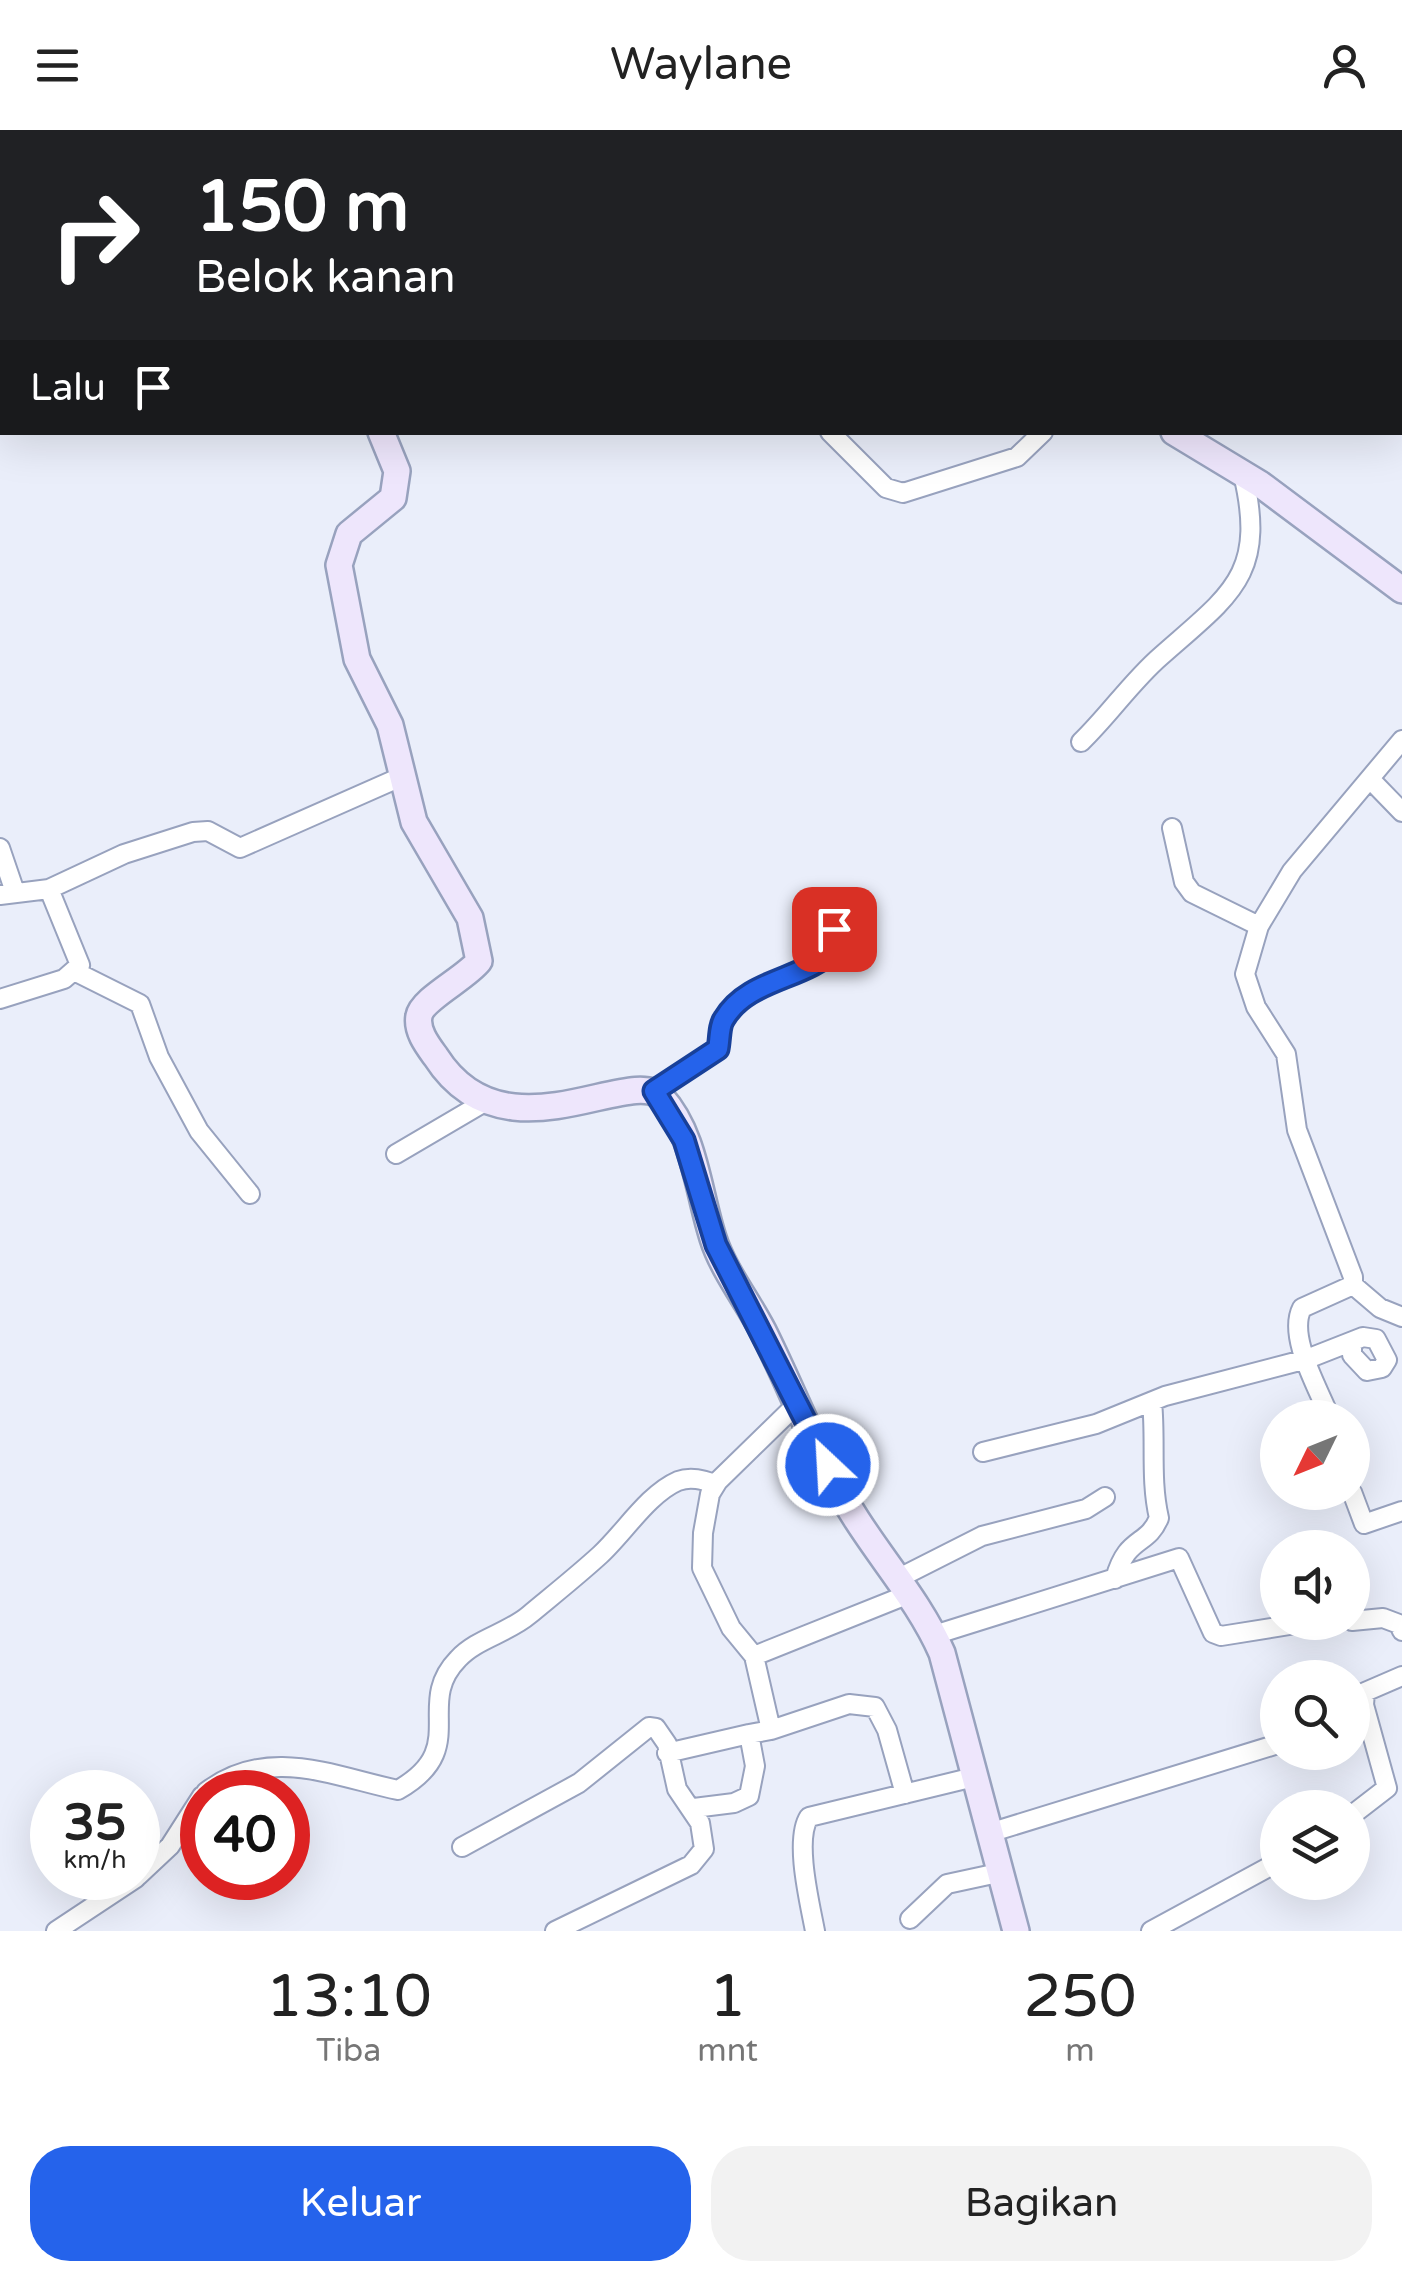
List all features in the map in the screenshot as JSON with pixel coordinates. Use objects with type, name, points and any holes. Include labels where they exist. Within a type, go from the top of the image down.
[{"type":"street","points":[[382,435],[396,471],[393,498],[350,534],[339,564],[357,659],[390,726],[414,822],[478,937],[479,961],[469,974],[426,1004],[419,1016],[421,1034],[450,1080],[464,1092],[534,1109],[583,1103],[633,1088],[654,1091],[718,1049],[721,1022],[736,1005],[784,974],[825,960],[836,948],[834,929]]},
{"type":"street","points":[[833,435],[886,488],[903,493],[1017,457],[1040,435]]},
{"type":"street","points":[[1179,435],[1243,474],[1402,590]]},
{"type":"street","points":[[1082,742],[1158,658],[1197,628],[1236,584],[1246,564],[1254,517],[1243,474]]},
{"type":"street","points":[[1399,750],[1292,871],[1259,926],[1246,974],[1250,992],[1286,1054],[1297,1130],[1354,1285],[1380,1308],[1402,1317]]},
{"type":"street","points":[[0,848],[8,893],[49,889],[124,854],[194,832],[208,831],[233,848],[252,844],[402,776]]},
{"type":"street","points":[[1370,779],[1402,812]]},
{"type":"street","points":[[1172,828],[1184,882],[1192,893],[1259,926]]},
{"type":"street","points":[[49,889],[81,958],[76,972]]},
{"type":"street","points":[[0,999],[76,972],[140,1004],[158,1057],[199,1131],[250,1194]]},
{"type":"street","points":[[654,1091],[684,1140],[716,1245],[841,1494],[934,1635],[950,1678],[1016,1931]]},
{"type":"street","points":[[396,1154],[488,1100]]},
{"type":"street","points":[[1323,1400],[1297,1323],[1302,1308],[1354,1285]]},
{"type":"street","points":[[984,1452],[1096,1424],[1152,1402],[1307,1359],[1352,1342]]},
{"type":"street","points":[[1115,1580],[1124,1552],[1151,1532],[1160,1518],[1153,1481],[1157,1449],[1152,1402]]},
{"type":"street","points":[[771,1730],[754,1656],[731,1628],[702,1568],[705,1518],[716,1484],[798,1403]]},
{"type":"street","points":[[250,1770],[304,1766],[398,1790],[424,1776],[433,1763],[438,1707],[457,1659],[510,1632],[601,1554],[672,1485],[696,1478],[716,1484]]},
{"type":"street","points":[[754,1656],[903,1586],[982,1536],[1086,1509],[1104,1498]]},
{"type":"street","points":[[1359,1510],[1364,1524],[1402,1511]]},
{"type":"street","points":[[934,1635],[1179,1558],[1213,1633],[1221,1636],[1260,1630]]},
{"type":"street","points":[[1370,1619],[1383,1618],[1399,1624],[1402,1632]]},
{"type":"street","points":[[1370,1801],[1387,1788],[1364,1705],[1365,1692],[1402,1676]]},
{"type":"street","points":[[667,1754],[771,1730],[849,1704],[875,1707],[887,1730],[905,1794]]},
{"type":"street","points":[[462,1847],[580,1782],[649,1727],[664,1736],[678,1789],[694,1808],[704,1849],[690,1865],[555,1931]]},
{"type":"street","points":[[694,1808],[734,1803],[749,1796],[755,1766],[750,1734]]},
{"type":"street","points":[[989,1833],[1260,1750]]},
{"type":"street","points":[[815,1931],[806,1880],[805,1822],[974,1777]]},
{"type":"street","points":[[160,1855],[180,1831]]},
{"type":"street","points":[[910,1919],[947,1884],[998,1872]]},
{"type":"street","points":[[1151,1931],[1260,1872]]},
{"type":"street","points":[[56,1931],[102,1900]]},
{"type":"route","points":[[828,1465],[716,1245],[684,1140],[666,1104],[654,1091],[718,1049],[721,1022],[736,1005],[784,974],[825,960],[836,948],[834,929]]}]
